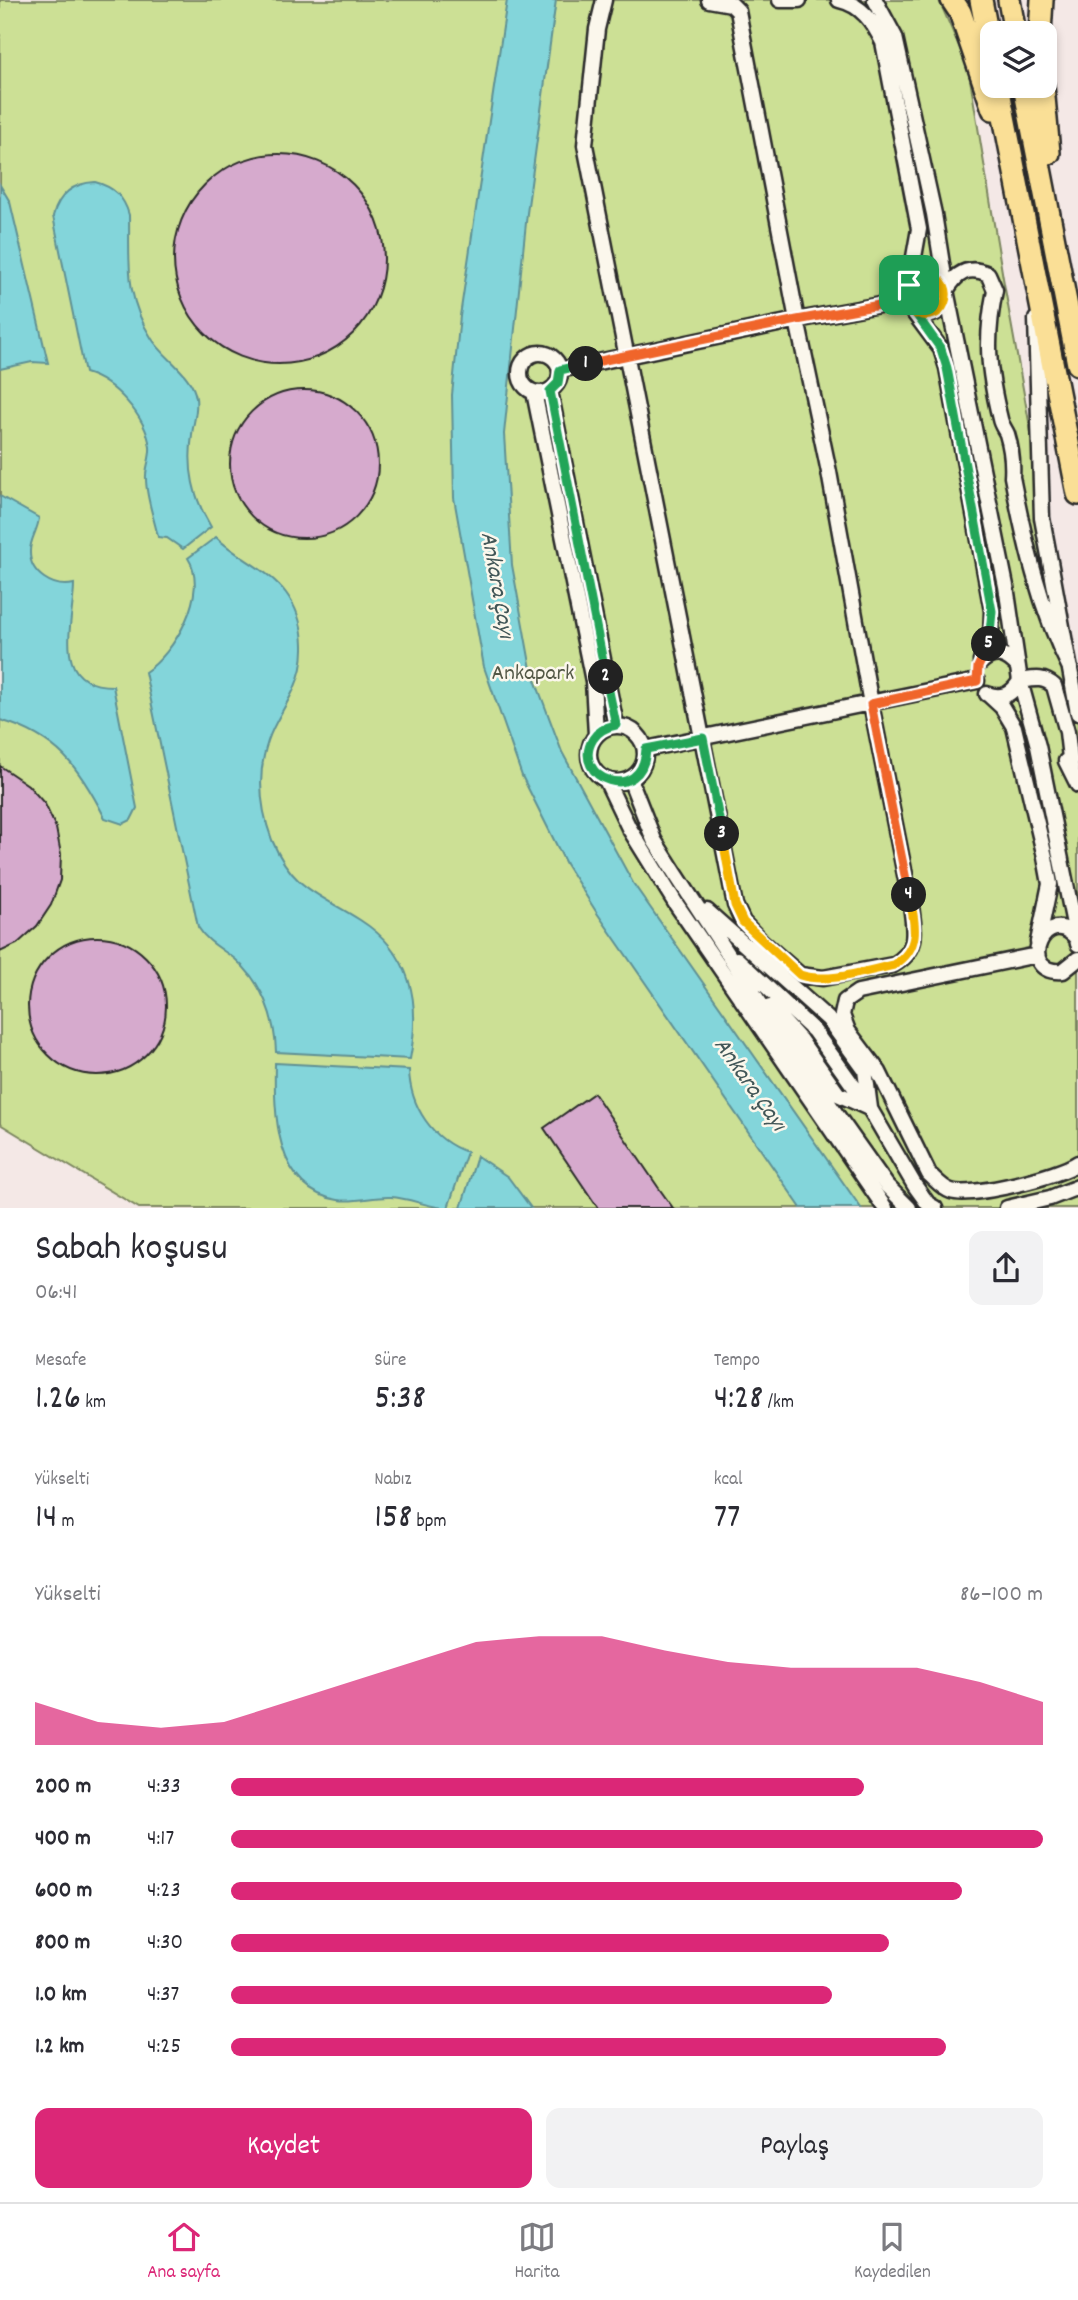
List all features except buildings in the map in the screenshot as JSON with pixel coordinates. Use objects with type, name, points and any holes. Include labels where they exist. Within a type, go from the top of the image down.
[{"type":"highway","points":[[952,0],[960,12],[1015,176]]},
{"type":"highway","points":[[981,0],[985,21]]},
{"type":"highway","points":[[1009,0],[1013,21]]},
{"type":"highway","points":[[1041,21],[1042,0]]},
{"type":"highway","points":[[1000,98],[1078,494]]},
{"type":"highway","points":[[1026,98],[1078,364]]},
{"type":"highway","points":[[1044,98],[1060,281]]},
{"type":"lane","points":[[604,0],[597,29],[585,145],[735,905],[743,922],[800,975],[823,978],[894,965],[911,951],[914,939],[913,922],[830,472],[797,320],[738,11],[731,5],[709,0]]},
{"type":"lane","points":[[780,0],[799,0]]},
{"type":"lane","points":[[839,0],[864,12],[883,43],[919,229],[909,285],[910,305],[941,349],[947,368],[992,611],[991,636],[981,661],[977,681],[984,692],[1002,707],[1014,727],[1050,884],[1038,948],[1044,967],[1057,971],[1069,968],[1078,959]]},
{"type":"lane","points":[[875,0],[895,37],[934,214],[946,291],[1006,586],[1019,674],[1041,758],[1077,942]]},
{"type":"lane","points":[[560,370],[797,320],[910,305],[924,316],[937,313],[942,308],[946,291],[958,274],[970,269],[988,274],[995,290],[987,343],[1001,424],[1006,433],[1013,466],[1012,477],[1038,593],[1053,636],[1070,668]]},
{"type":"lane","points":[[1035,275],[1042,518],[1078,713]]},
{"type":"lane","points":[[909,285],[925,276],[938,279],[946,291]]},
{"type":"lane","points":[[541,353],[554,358],[560,370],[558,383],[550,391],[534,392],[525,386],[520,374],[529,357],[541,353]]},
{"type":"lane","points":[[550,391],[616,725]]},
{"type":"lane","points":[[534,392],[593,681],[596,735]]},
{"type":"lane","points":[[981,661],[999,654],[1012,659],[1019,674]]},
{"type":"lane","points":[[989,695],[1009,694],[1019,674]]},
{"type":"lane","points":[[1019,674],[1042,678],[1054,686],[1062,723],[1067,732],[1071,767],[1078,785]]},
{"type":"lane","points":[[646,749],[977,681]]},
{"type":"lane","points":[[606,780],[618,783],[630,779],[642,769],[646,749],[638,734],[631,728],[616,725],[603,729],[596,735],[591,743],[590,762],[594,770],[606,780],[629,828],[676,904],[885,1208]]},
{"type":"lane","points":[[630,779],[654,840],[688,894],[887,1186],[909,1208]]},
{"type":"lane","points":[[688,894],[828,1019],[865,1070],[870,1109]]},
{"type":"lane","points":[[706,920],[821,1026],[867,1091]]},
{"type":"lane","points":[[1077,942],[1067,930],[1060,928],[1047,931],[1038,948],[858,992],[845,1001],[842,1015],[848,1031],[885,1082],[929,1174],[952,1192],[973,1192],[1057,1175],[1078,1163]]},
{"type":"lane","points":[[725,950],[814,1031],[870,1109],[915,1186],[928,1204],[935,1208]]},
{"type":"lane","points":[[738,970],[785,1011],[807,1035],[854,1101]]},
{"type":"lane","points":[[751,990],[800,1041],[838,1094],[870,1109]]},
{"type":"lane","points":[[1007,1208],[1078,1187]]},
{"type":"green space","name":"Ankapark","points":[[0,0],[939,0],[968,67],[1078,693],[1078,1208],[139,1208],[0,1124]]},
{"type":"water","name":"Ankara Çayı","points":[[507,0],[556,0],[527,213],[504,434],[512,565],[531,669],[562,752],[633,883],[861,1208],[801,1208],[566,864],[522,776],[484,667],[454,498],[452,395],[460,316]]},
{"type":"water","points":[[95,182],[113,190],[124,203],[129,215],[130,279],[137,308],[152,339],[190,382],[196,398],[191,471],[196,494],[211,527],[183,549],[167,538],[158,537],[147,493],[146,475],[150,447],[142,423],[127,401],[117,392],[96,377],[85,373],[53,216],[68,191]]},
{"type":"water","points":[[0,185],[10,202],[48,363],[32,362],[0,369]]},
{"type":"water","points":[[0,496],[39,518],[30,551],[38,573],[51,582],[74,584],[69,633],[73,664],[80,675],[93,683],[113,686],[137,808],[131,820],[123,824],[105,818],[76,769],[52,745],[37,735],[0,720]]},
{"type":"water","points":[[216,537],[279,585],[293,604],[301,627],[303,653],[298,677],[271,734],[262,766],[261,791],[272,840],[280,857],[299,880],[378,933],[402,963],[413,999],[410,1059],[276,1052],[270,1013],[260,989],[235,959],[210,941],[198,927],[145,672],[167,651],[186,621],[195,588],[194,572],[188,558]]},
{"type":"water","points":[[275,1063],[409,1070],[414,1096],[425,1120],[443,1139],[467,1152],[448,1208],[391,1197],[338,1200],[317,1193],[301,1181],[282,1146],[275,1104]]},
{"type":"water","points":[[477,1156],[508,1177],[531,1208],[461,1208]]},
{"type":"route","points":[[932,276],[943,284],[947,295],[937,313],[924,316],[912,310],[941,349],[947,368],[992,611],[991,636],[988,649],[978,667],[977,681],[871,704],[911,905],[914,939],[911,951],[894,965],[823,978],[809,978],[800,975],[760,940],[743,922],[735,905],[703,738],[646,749],[642,769],[627,781],[618,783],[600,777],[590,762],[591,743],[596,735],[603,729],[616,725],[550,391],[558,383],[560,370],[797,320],[907,300],[909,285],[919,277],[932,276]]}]
